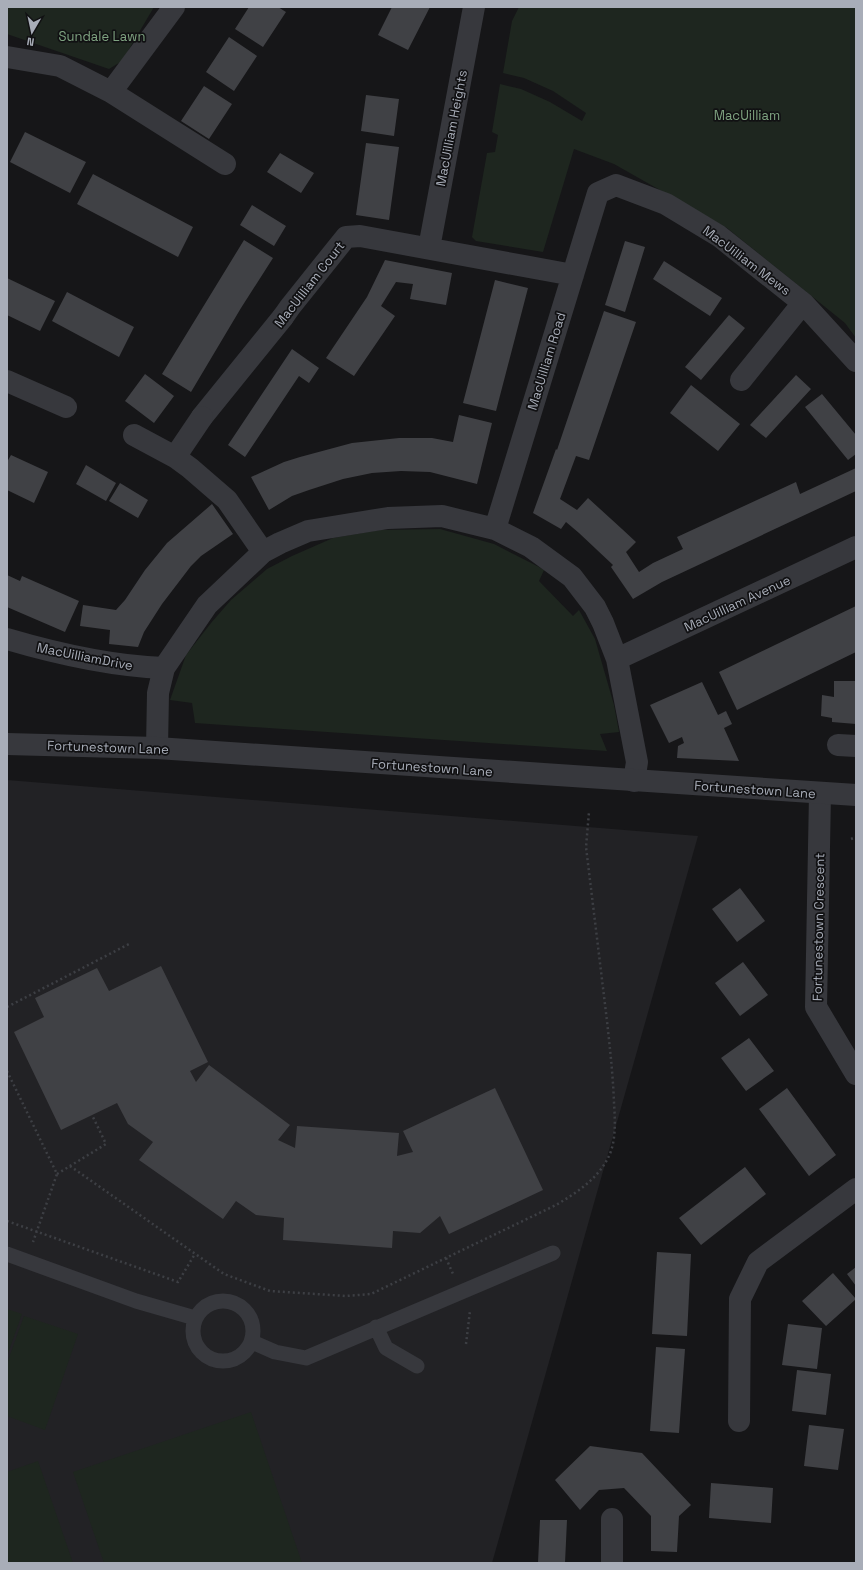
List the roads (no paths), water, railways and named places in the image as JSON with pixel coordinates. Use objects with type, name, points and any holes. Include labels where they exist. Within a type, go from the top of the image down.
[{"type":"street","points":[[111,92],[174,7]]},
{"type":"street","name":"MacUilliam Heights","points":[[429,248],[474,7]]},
{"type":"street","points":[[7,57],[60,66],[111,92],[225,164]]},
{"type":"street","name":"MacUilliam Mews","points":[[598,193],[616,185],[666,204],[719,236],[803,303],[856,361]]},
{"type":"street","name":"MacUilliam Road","points":[[495,529],[598,193]]},
{"type":"street","name":"MacUilliam Court","points":[[175,457],[202,417],[346,237],[360,236],[573,275]]},
{"type":"street","points":[[741,380],[803,303]]},
{"type":"street","points":[[7,381],[66,407]]},
{"type":"street","points":[[134,434],[175,457],[227,500],[263,552]]},
{"type":"street","points":[[157,748],[158,693],[164,668],[206,605],[263,552],[280,542],[308,531],[388,518],[442,516],[495,529],[531,547],[572,577],[595,606],[604,623],[617,659],[637,762],[634,781]]},
{"type":"street","name":"MacUilliam Avenue","points":[[617,659],[856,547]]},
{"type":"street","name":"MacUilliamDrive","points":[[7,639],[50,651],[138,667],[164,668]]},
{"type":"street","name":"Fortunestown Lane","points":[[7,744],[157,748],[820,794],[856,795]]},
{"type":"street","name":"Fortunestown Crescent","points":[[820,794],[816,1007],[856,1074]]},
{"type":"street","points":[[739,1421],[740,1299],[758,1262],[856,1189]]},
{"type":"street","points":[[612,1519],[612,1563]]},
{"type":"lane","points":[[252,1342],[274,1352],[306,1358],[553,1252]]},
{"type":"lane","points":[[7,1254],[136,1300],[196,1318]]},
{"type":"lane","points":[[220,1301],[230,1301],[240,1305],[248,1312],[253,1322],[254,1332],[252,1342],[247,1351],[240,1357],[231,1361],[221,1362],[212,1359],[203,1354],[197,1347],[193,1338],[193,1328],[196,1318],[201,1310],[210,1304],[220,1301]]},
{"type":"lane","points":[[376,1327],[386,1348],[417,1366]]},
{"type":"park label","name":"Sundale Lawn","points":[[102,36]]},
{"type":"park label","name":"MacUilliam","points":[[747,115]]}]
